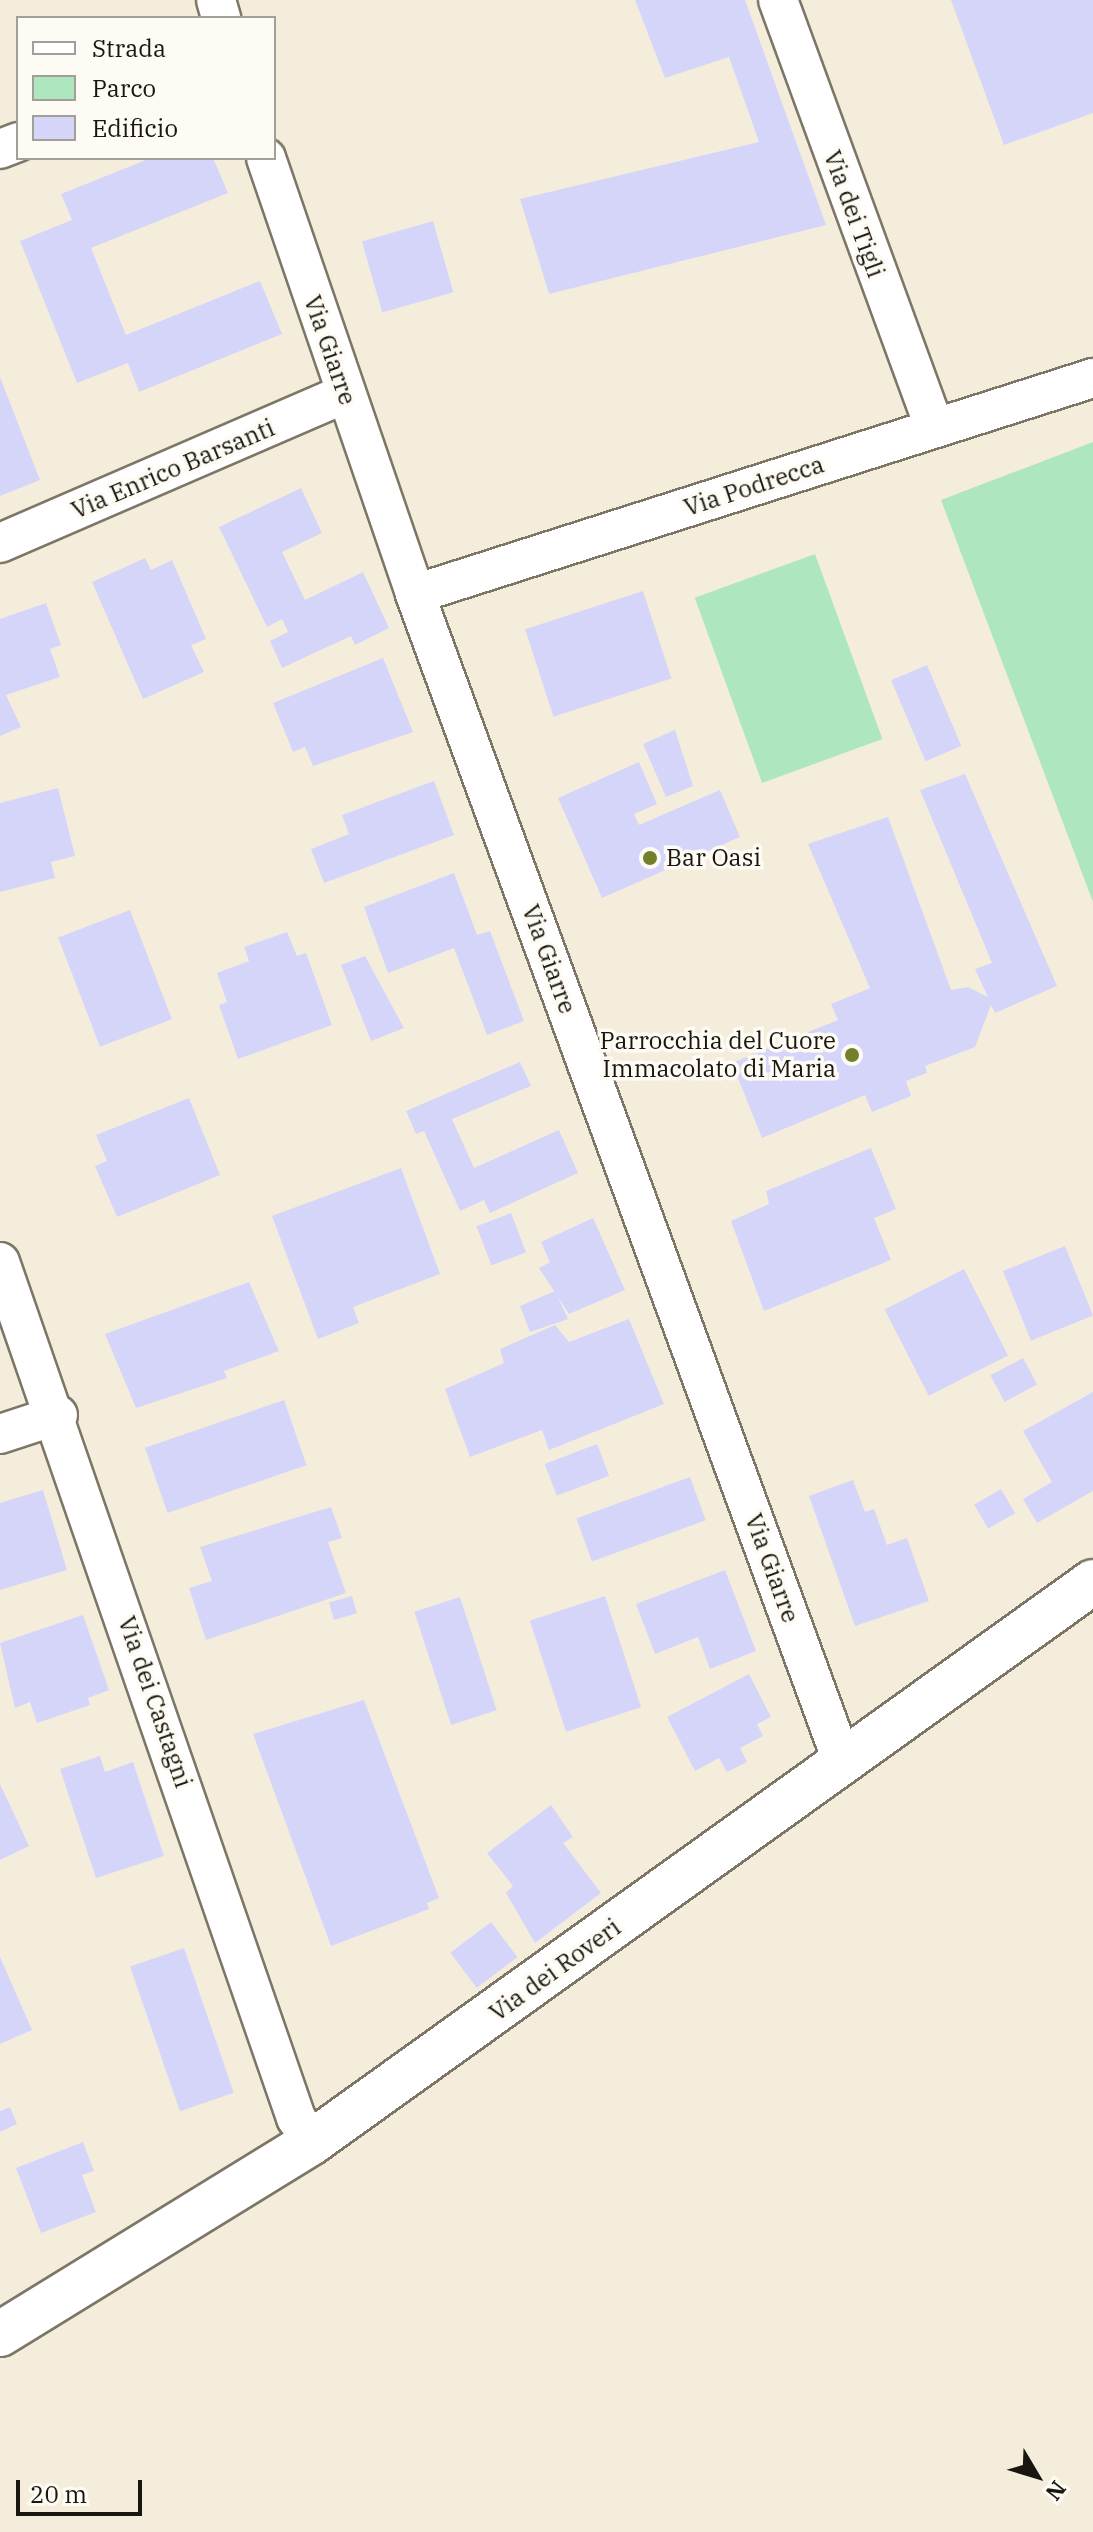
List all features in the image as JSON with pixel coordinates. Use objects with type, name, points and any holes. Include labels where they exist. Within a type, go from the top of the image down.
[{"type":"street","name":"Via dei Tigli","points":[[778,0],[934,427]]},
{"type":"street","name":"Via Giarre","points":[[267,160],[415,594],[841,1758]]},
{"type":"street","name":"Via Podrecca","points":[[415,594],[1093,378]]},
{"type":"street","name":"Via Enrico Barsanti","points":[[0,543],[345,394]]},
{"type":"street","name":"Via dei Castagni","points":[[0,1262],[58,1415],[296,2118],[312,2142]]},
{"type":"street","points":[[0,1434],[58,1415]]},
{"type":"street","name":"Via dei Roveri","points":[[0,2334],[312,2142],[841,1758],[1093,1582]]},
{"type":"green space","points":[[1093,442],[1093,902],[941,500]]},
{"type":"green space","points":[[815,554],[882,739],[762,783],[695,598]]},
{"type":"building","points":[[635,0],[745,0],[826,225],[549,294],[520,199],[759,142],[729,57],[665,78]]},
{"type":"building","points":[[951,0],[1093,0],[1093,113],[1004,145]]},
{"type":"building","points":[[146,160],[214,160],[228,193],[91,248],[126,335],[260,281],[282,334],[139,392],[128,363],[77,383],[20,241],[72,220],[61,194]]},
{"type":"building","points":[[433,221],[453,292],[382,313],[362,241]]},
{"type":"building","points":[[0,377],[40,480],[0,496]]},
{"type":"building","points":[[301,488],[322,533],[282,552],[305,600],[363,572],[389,628],[355,645],[351,636],[282,668],[270,641],[288,632],[282,619],[267,627],[219,527]]},
{"type":"building","points":[[145,558],[151,570],[172,560],[206,639],[191,645],[204,672],[143,699],[92,582]]},
{"type":"building","points":[[643,591],[671,678],[553,717],[525,629]]},
{"type":"building","points":[[46,603],[61,645],[50,649],[60,677],[6,695],[21,727],[0,736],[0,619]]},
{"type":"building","points":[[383,658],[413,732],[313,766],[305,747],[293,752],[273,703]]},
{"type":"building","points":[[927,665],[961,746],[925,761],[891,680]]},
{"type":"building","points":[[675,730],[693,786],[666,797],[643,744]]},
{"type":"building","points":[[639,762],[657,804],[634,814],[639,825],[720,790],[740,837],[602,898],[558,798]]},
{"type":"building","points":[[965,774],[1057,986],[995,1013],[991,1005],[975,1047],[925,1066],[927,1073],[906,1081],[911,1096],[872,1112],[865,1095],[762,1138],[732,1063],[838,1020],[831,1004],[870,988],[808,844],[888,817],[951,990],[968,987],[988,997],[975,969],[992,963],[920,790]]},
{"type":"building","points":[[434,781],[454,835],[324,883],[311,849],[349,834],[342,815]]},
{"type":"building","points":[[58,788],[75,856],[51,862],[55,878],[0,892],[0,803]]},
{"type":"building","points":[[454,873],[477,935],[490,931],[524,1021],[487,1035],[454,948],[388,973],[364,907]]},
{"type":"building","points":[[130,910],[172,1019],[100,1047],[58,938]]},
{"type":"building","points":[[287,932],[297,956],[306,953],[332,1025],[238,1059],[219,1005],[227,1002],[217,973],[249,961],[244,947]]},
{"type":"building","points":[[365,956],[404,1028],[371,1041],[341,965]]},
{"type":"building","points":[[520,1062],[531,1086],[452,1119],[474,1168],[559,1130],[578,1173],[490,1213],[484,1200],[460,1211],[424,1131],[416,1134],[406,1111]]},
{"type":"building","points":[[189,1098],[220,1175],[117,1217],[95,1166],[107,1161],[96,1135]]},
{"type":"building","points":[[871,1148],[896,1209],[874,1218],[891,1260],[764,1311],[731,1221],[769,1204],[766,1191]]},
{"type":"building","points":[[401,1168],[440,1274],[353,1307],[359,1323],[318,1339],[272,1216]]},
{"type":"building","points":[[511,1213],[526,1252],[492,1265],[476,1226]]},
{"type":"building","points":[[593,1218],[625,1290],[569,1314],[539,1268],[550,1262],[541,1242]]},
{"type":"building","points":[[1065,1246],[1093,1316],[1031,1341],[1003,1271]]},
{"type":"building","points":[[964,1269],[1008,1355],[929,1396],[885,1309]]},
{"type":"building","points":[[249,1282],[279,1351],[224,1371],[227,1378],[136,1408],[105,1334]]},
{"type":"building","points":[[555,1291],[568,1319],[530,1332],[520,1306]]},
{"type":"building","points":[[629,1319],[664,1404],[549,1450],[542,1430],[470,1457],[445,1389],[504,1363],[500,1349],[555,1325],[569,1342]]},
{"type":"building","points":[[1023,1358],[1037,1384],[1004,1402],[990,1375]]},
{"type":"building","points":[[1093,1392],[1093,1491],[1037,1523],[1023,1499],[1052,1482],[1023,1431]]},
{"type":"building","points":[[284,1400],[306,1465],[167,1513],[145,1448]]},
{"type":"building","points":[[597,1444],[609,1476],[557,1496],[545,1464]]},
{"type":"building","points":[[690,1477],[706,1520],[592,1562],[576,1518]]},
{"type":"building","points":[[853,1480],[865,1512],[874,1509],[887,1545],[907,1538],[929,1601],[855,1626],[809,1496]]},
{"type":"building","points":[[1001,1489],[1015,1513],[988,1529],[974,1504]]},
{"type":"building","points":[[43,1490],[67,1570],[0,1590],[0,1503]]},
{"type":"building","points":[[331,1507],[342,1538],[328,1542],[346,1593],[206,1640],[189,1588],[212,1581],[200,1547]]},
{"type":"building","points":[[725,1570],[756,1651],[710,1669],[698,1637],[655,1654],[636,1604]]},
{"type":"building","points":[[352,1596],[357,1613],[334,1620],[329,1603]]},
{"type":"building","points":[[605,1596],[641,1707],[566,1732],[530,1620]]},
{"type":"building","points":[[460,1597],[497,1710],[451,1725],[414,1612]]},
{"type":"building","points":[[83,1615],[109,1690],[88,1698],[90,1705],[37,1723],[30,1702],[15,1708],[0,1643]]},
{"type":"building","points":[[749,1674],[771,1717],[757,1724],[763,1736],[740,1748],[747,1762],[727,1772],[719,1758],[695,1771],[667,1717]]},
{"type":"building","points":[[364,1700],[439,1898],[427,1903],[429,1909],[331,1946],[253,1734]]},
{"type":"building","points":[[100,1756],[105,1772],[133,1762],[164,1856],[96,1878],[60,1769]]},
{"type":"building","points":[[0,1784],[29,1846],[0,1860]]},
{"type":"building","points":[[551,1805],[573,1837],[563,1843],[601,1893],[535,1943],[506,1893],[513,1886],[487,1853]]},
{"type":"building","points":[[491,1922],[517,1957],[477,1988],[450,1953]]},
{"type":"building","points":[[184,1948],[234,2093],[180,2111],[130,1967]]},
{"type":"building","points":[[0,1957],[32,2030],[0,2044]]},
{"type":"building","points":[[10,2107],[17,2124],[0,2132],[0,2111]]},
{"type":"building","points":[[83,2142],[94,2171],[82,2175],[96,2212],[41,2233],[16,2168]]},
{"type":"place","name":"Bar Oasi","points":[[650,858]]},
{"type":"place","name":"Parrocchia del Cuore Immacolato di Maria","points":[[852,1055]]}]
